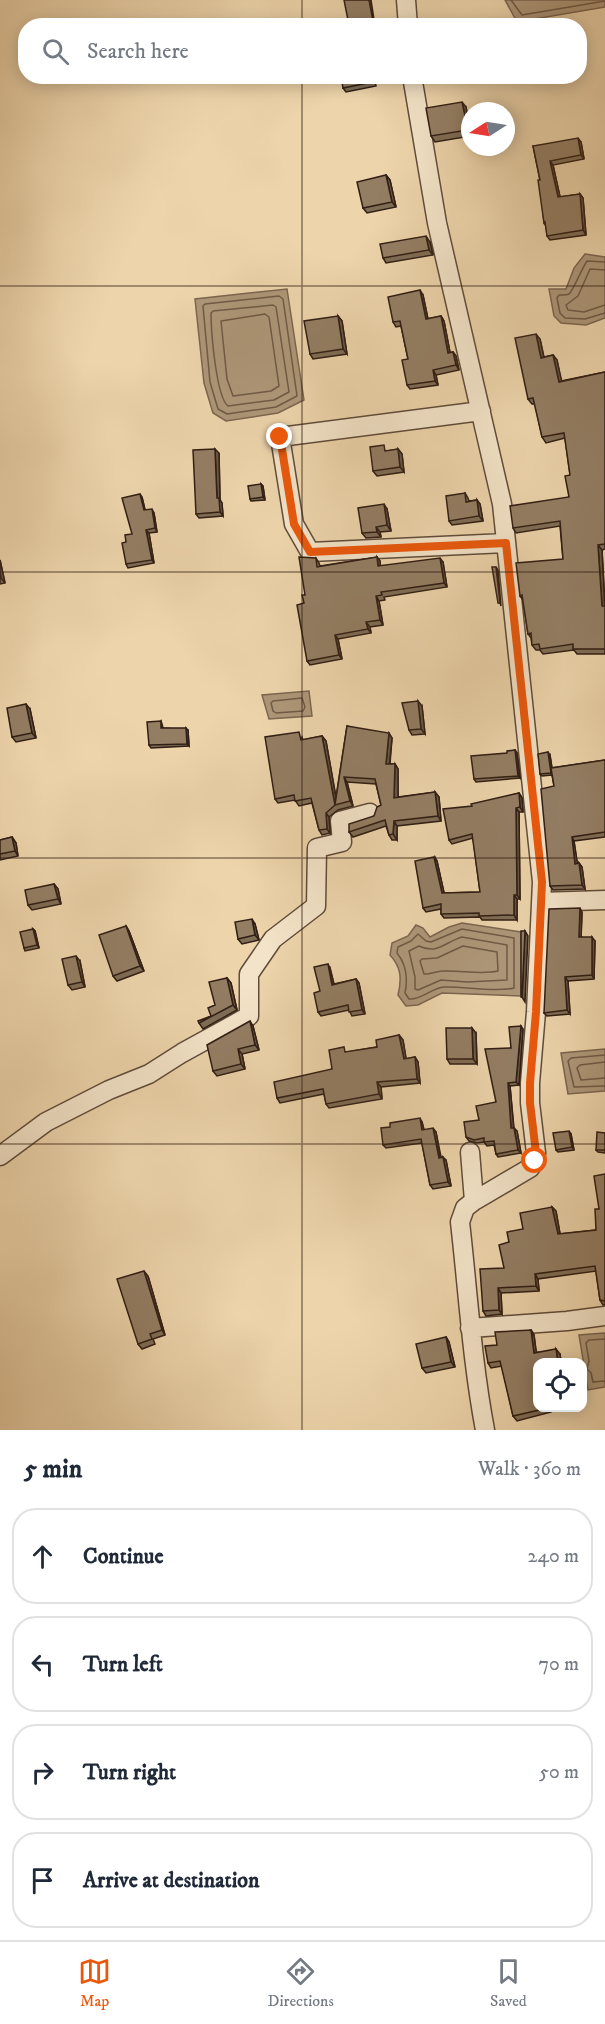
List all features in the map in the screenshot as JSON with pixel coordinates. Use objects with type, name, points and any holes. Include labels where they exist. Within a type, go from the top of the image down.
[{"type":"street","points":[[406,0],[407,18]]},
{"type":"street","points":[[413,84],[437,223],[502,504],[542,882],[530,1103],[535,1161],[530,1168],[465,1208],[460,1222],[476,1380],[485,1430]]},
{"type":"street","points":[[481,411],[280,437],[294,524],[310,552],[506,543]]},
{"type":"street","points":[[0,1156],[46,1122],[109,1090],[149,1074],[249,1016],[249,974],[273,939],[316,906],[317,848],[342,842],[340,821],[370,813]]},
{"type":"street","points":[[541,902],[605,900]]},
{"type":"street","points":[[470,1152],[474,1202]]},
{"type":"street","points":[[470,1328],[605,1316]]},
{"type":"water","points":[[505,0],[605,0],[605,7],[540,18],[515,18]]},
{"type":"water","points":[[585,254],[605,257],[605,318],[586,325],[561,323],[554,316],[549,289],[566,289],[574,268]]},
{"type":"water","points":[[287,289],[304,400],[278,413],[226,421],[213,413],[204,383],[195,299]]},
{"type":"water","points":[[309,691],[312,716],[269,719],[262,695]]},
{"type":"water","points":[[462,923],[521,932],[521,996],[442,993],[418,1005],[406,1006],[398,995],[400,973],[390,955],[392,943],[408,936],[416,925],[423,928],[430,937]]},
{"type":"water","points":[[605,1049],[605,1091],[568,1094],[561,1053]]},
{"type":"water","points":[[605,1333],[605,1387],[588,1390],[587,1358],[583,1358],[579,1335]]},
{"type":"building","points":[[344,0],[369,0],[372,18],[348,18]]},
{"type":"building","points":[[342,84],[363,84],[343,88]]},
{"type":"building","points":[[461,102],[461,131],[431,136],[426,108]]},
{"type":"building","points":[[578,138],[581,155],[550,161],[558,197],[580,194],[583,230],[547,236],[533,146]]},
{"type":"building","points":[[386,175],[392,202],[363,208],[357,182]]},
{"type":"building","points":[[426,236],[429,250],[383,258],[380,244]]},
{"type":"building","points":[[420,290],[426,319],[441,316],[448,353],[453,352],[456,365],[433,370],[435,381],[407,385],[402,360],[408,359],[400,321],[393,322],[388,297]]},
{"type":"building","points":[[338,316],[343,349],[310,354],[304,321]]},
{"type":"building","points":[[536,334],[541,358],[553,355],[559,382],[605,372],[605,544],[598,545],[602,606],[605,606],[605,649],[573,649],[573,644],[540,649],[539,644],[532,645],[531,633],[528,634],[516,563],[563,559],[560,521],[513,528],[510,506],[569,497],[565,476],[570,475],[564,433],[542,437],[533,398],[528,399],[515,338]]},
{"type":"building","points":[[384,445],[385,451],[398,449],[400,467],[373,471],[370,447]]},
{"type":"building","points":[[215,449],[217,498],[219,498],[220,512],[196,514],[193,450]]},
{"type":"building","points":[[261,484],[263,497],[250,499],[248,486]]},
{"type":"building","points":[[465,493],[466,502],[477,500],[479,516],[449,521],[446,496]]},
{"type":"building","points":[[140,494],[144,510],[152,509],[155,528],[146,530],[152,560],[126,564],[122,543],[126,542],[125,535],[132,534],[122,498]]},
{"type":"building","points":[[384,504],[387,525],[376,527],[377,532],[362,533],[358,508]]},
{"type":"building","points":[[299,557],[316,558],[317,567],[377,557],[378,566],[440,558],[444,583],[381,592],[382,595],[376,596],[380,620],[366,622],[368,629],[335,635],[339,655],[307,661],[297,605],[304,603],[302,595],[305,595]]},
{"type":"building","points":[[492,567],[496,567],[500,603],[498,603]]},
{"type":"building","points":[[418,701],[421,729],[409,730],[402,703]]},
{"type":"building","points":[[26,704],[32,733],[12,737],[7,708]]},
{"type":"building","points":[[161,721],[161,728],[186,728],[187,744],[149,745],[147,722]]},
{"type":"building","points":[[347,726],[389,733],[386,764],[395,764],[394,798],[435,792],[438,816],[394,821],[393,834],[389,835],[385,820],[349,832],[349,824],[374,816],[377,807],[381,805],[375,779],[344,777],[350,801],[335,805]]},
{"type":"building","points":[[299,732],[301,740],[322,736],[335,805],[326,813],[327,829],[319,830],[311,798],[295,801],[294,795],[275,799],[265,737]]},
{"type":"building","points":[[515,750],[518,776],[474,779],[471,756],[507,753],[507,751]]},
{"type":"building","points":[[548,752],[551,773],[540,774],[538,754]]},
{"type":"building","points":[[605,760],[605,832],[572,837],[575,864],[579,863],[582,885],[550,886],[541,789],[554,786],[551,768]]},
{"type":"building","points":[[519,793],[520,807],[516,808],[517,895],[514,895],[514,915],[441,914],[441,904],[423,908],[415,861],[434,857],[442,893],[480,892],[472,834],[449,840],[443,809],[472,806],[471,804]]},
{"type":"building","points":[[12,837],[15,851],[0,854],[0,840]]},
{"type":"building","points":[[54,884],[58,899],[28,905],[25,890]]},
{"type":"building","points":[[580,908],[579,937],[592,937],[592,975],[565,977],[567,1010],[544,1013],[549,909]]},
{"type":"building","points":[[252,919],[255,935],[238,939],[235,922]]},
{"type":"building","points":[[126,926],[140,966],[113,976],[99,935]]},
{"type":"building","points":[[33,929],[37,945],[24,948],[20,932]]},
{"type":"building","points":[[521,931],[525,931],[522,997],[521,997]]},
{"type":"building","points":[[76,956],[82,982],[68,985],[62,959]]},
{"type":"building","points":[[328,964],[332,985],[356,979],[362,1010],[349,1012],[348,1005],[318,1012],[314,993],[320,991],[314,967]]},
{"type":"building","points":[[227,978],[233,1005],[199,1023],[198,1021],[211,1016],[208,1008],[215,1005],[209,982]]},
{"type":"building","points":[[250,1021],[255,1045],[238,1049],[241,1064],[213,1071],[207,1045]]},
{"type":"building","points":[[521,1026],[516,1082],[508,1083],[511,1128],[514,1128],[518,1150],[496,1154],[494,1141],[484,1142],[484,1138],[474,1140],[466,1137],[464,1122],[479,1120],[476,1106],[496,1102],[485,1049],[511,1048],[509,1027]]},
{"type":"building","points":[[446,1028],[472,1028],[473,1059],[447,1059]]},
{"type":"building","points":[[399,1035],[404,1059],[415,1057],[417,1079],[377,1082],[379,1094],[326,1104],[323,1089],[277,1098],[274,1082],[332,1069],[329,1050],[344,1047],[345,1052],[377,1047],[376,1040]]},
{"type":"building","points":[[420,1118],[422,1130],[433,1128],[439,1158],[443,1157],[448,1182],[430,1185],[421,1139],[383,1145],[381,1128],[390,1127],[390,1123]]},
{"type":"building","points":[[569,1131],[572,1147],[556,1150],[553,1133]]},
{"type":"building","points":[[597,1132],[605,1133],[605,1150],[596,1150]]},
{"type":"building","points":[[605,1174],[605,1301],[600,1300],[595,1266],[535,1274],[536,1286],[498,1288],[499,1310],[483,1311],[480,1269],[504,1268],[499,1245],[509,1242],[507,1232],[523,1229],[520,1213],[552,1207],[558,1234],[596,1230],[595,1209],[599,1209],[594,1176]]},
{"type":"building","points":[[144,1271],[162,1330],[150,1334],[152,1339],[138,1344],[117,1279]]},
{"type":"building","points":[[531,1330],[534,1353],[556,1349],[557,1358],[533,1358],[533,1411],[513,1416],[500,1361],[488,1363],[485,1346],[497,1345],[495,1332]]},
{"type":"building","points":[[446,1337],[451,1362],[422,1368],[416,1344]]},
{"type":"route","points":[[280,437],[294,524],[310,552],[506,543],[542,882],[530,1083],[535,1161]]}]
